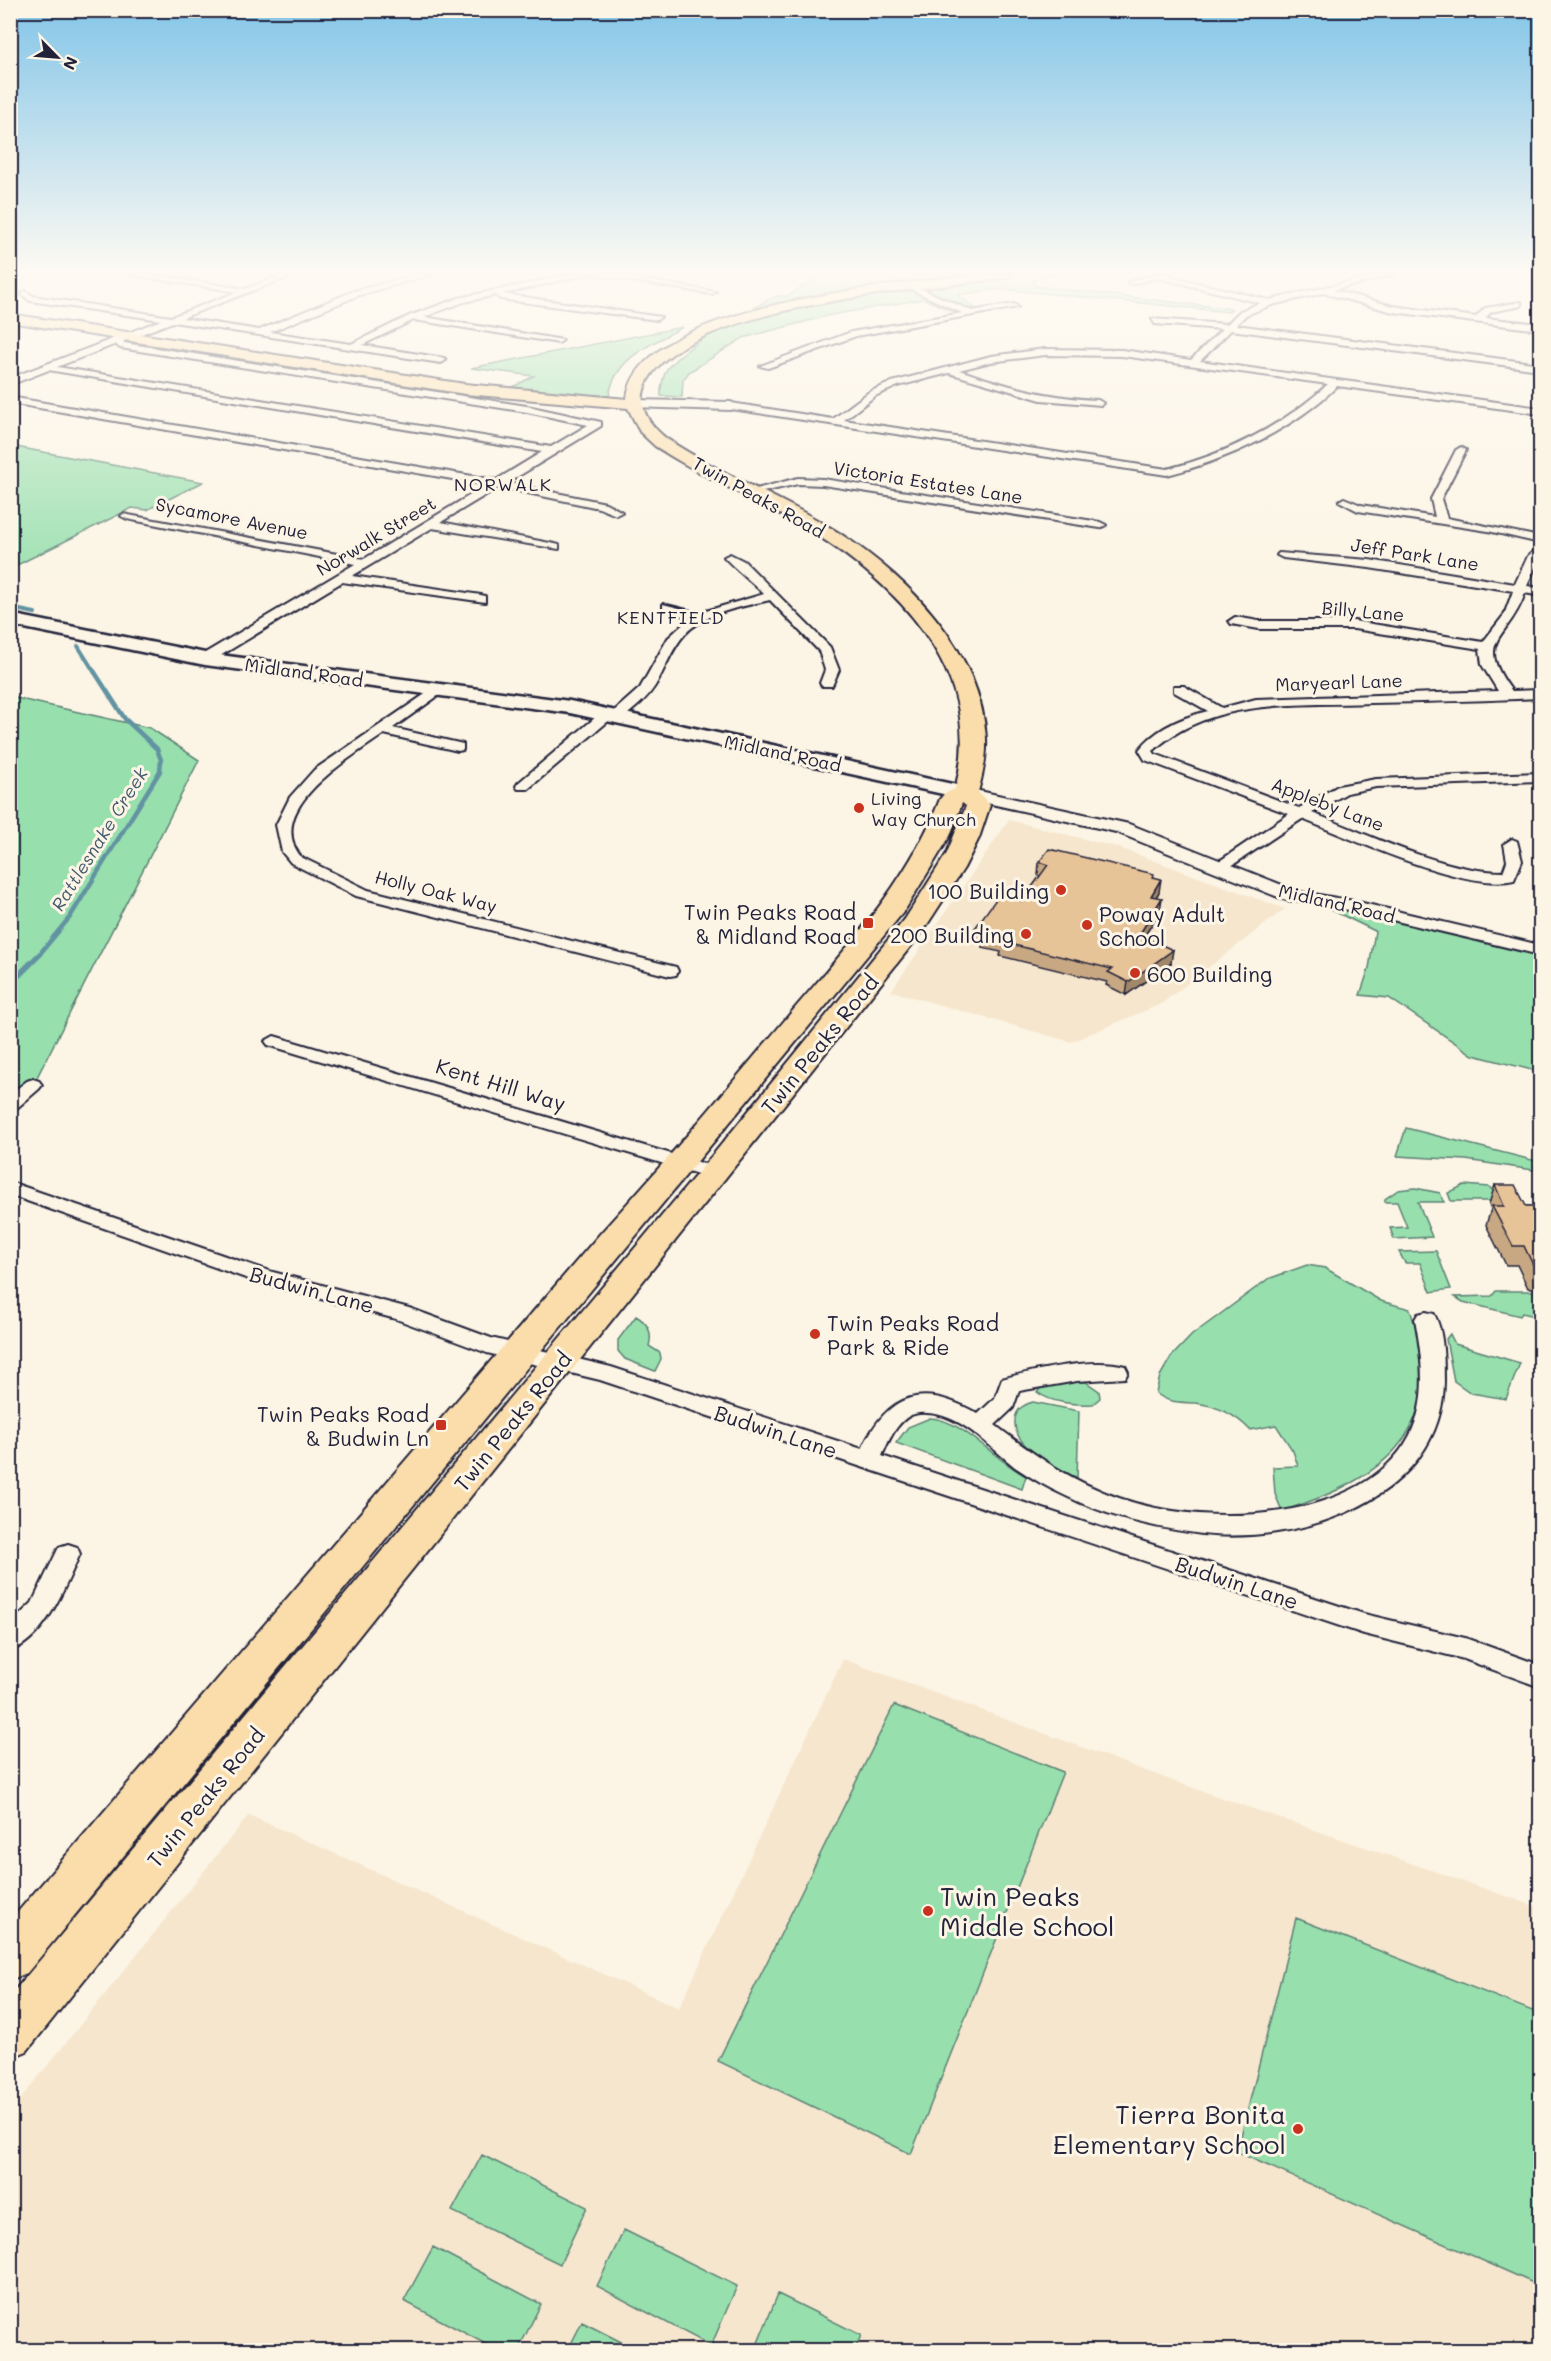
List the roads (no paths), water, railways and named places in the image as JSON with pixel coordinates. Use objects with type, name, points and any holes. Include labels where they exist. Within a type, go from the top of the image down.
[{"type":"main road","points":[[411,384],[509,400],[592,406],[634,404],[638,384]]},
{"type":"main road","name":"Twin Peaks Road","points":[[634,404],[643,425],[651,435],[682,455],[833,538],[879,571],[915,607],[936,634],[963,685],[970,710],[975,737],[972,768],[966,793]]},
{"type":"main road","name":"Midland Road","points":[[10,619],[205,659],[613,715],[966,793]]},
{"type":"main road","name":"Twin Peaks Road","points":[[10,1957],[682,1163],[896,905],[938,836],[952,799],[966,793]]},
{"type":"main road","name":"Twin Peaks Road","points":[[10,2034],[561,1362],[907,934],[939,889],[959,855],[978,807],[966,793]]},
{"type":"street","points":[[151,384],[553,451]]},
{"type":"street","name":"Norwalk Street","points":[[205,659],[597,424],[527,409],[370,384]]},
{"type":"street","points":[[835,422],[880,390],[900,384]]},
{"type":"street","points":[[991,384],[1016,393],[1063,402],[1098,403]]},
{"type":"street","points":[[634,404],[731,406],[1167,472],[1182,470],[1235,447],[1308,407],[1323,397],[1334,384]]},
{"type":"street","points":[[1359,384],[1540,411]]},
{"type":"street","points":[[10,400],[496,485],[602,505],[616,512]]},
{"type":"street","points":[[1442,520],[1436,500],[1461,450]]},
{"type":"street","name":"Victoria Estates Lane","points":[[750,492],[798,481],[823,482],[1100,525]]},
{"type":"street","points":[[1344,501],[1359,508],[1488,528],[1540,540]]},
{"type":"street","name":"Sycamore Avenue","points":[[127,516],[366,563]]},
{"type":"street","points":[[431,524],[555,547]]},
{"type":"street","points":[[1508,695],[1488,664],[1487,646],[1509,616],[1532,556],[1540,549]]},
{"type":"street","name":"Jeff Park Lane","points":[[1283,555],[1369,564],[1540,592]]},
{"type":"street","points":[[730,557],[740,563],[825,650],[832,670],[827,683]]},
{"type":"street","points":[[340,578],[481,599]]},
{"type":"street","points":[[523,786],[644,692],[673,641],[700,617],[737,604],[772,596]]},
{"type":"street","points":[[667,607],[700,617]]},
{"type":"street","name":"Billy Lane","points":[[1235,621],[1259,625],[1354,625],[1487,646]]},
{"type":"street","points":[[1179,689],[1218,711]]},
{"type":"street","name":"Holly Oak Way","points":[[436,690],[319,773],[297,797],[284,825],[287,849],[296,860],[362,893],[670,971]]},
{"type":"street","name":"Maryearl Lane","points":[[1149,746],[1161,736],[1197,718],[1256,703],[1540,694]]},
{"type":"street","points":[[381,729],[459,747]]},
{"type":"street","name":"Appleby Lane","points":[[1149,746],[1146,750],[1150,758],[1466,874],[1490,878],[1508,877],[1512,873],[1516,853],[1512,844]]},
{"type":"street","points":[[1220,867],[1322,799],[1343,789],[1376,783],[1540,777]]},
{"type":"street","name":"Midland Road","points":[[966,793],[1122,828],[1290,895],[1354,906],[1540,950]]},
{"type":"street","name":"Kent Hill Way","points":[[274,1041],[715,1173]]},
{"type":"street","points":[[10,1104],[33,1085]]},
{"type":"street","name":"Budwin Lane","points":[[10,1188],[264,1277],[402,1313],[487,1345],[603,1373],[1353,1620],[1464,1648],[1540,1676]]},
{"type":"street","points":[[868,1461],[891,1418],[909,1406],[927,1405],[950,1410],[979,1426],[1037,1469],[1107,1504],[1157,1518],[1206,1525],[1292,1520],[1370,1489],[1390,1476],[1412,1452],[1427,1423],[1434,1399],[1434,1371],[1426,1319]]},
{"type":"street","points":[[979,1426],[1005,1402],[1010,1384],[1077,1373],[1107,1370],[1118,1372]]},
{"type":"street","points":[[10,1641],[41,1610],[68,1554]]},
{"type":"waterway","name":"Rattlesnake Creek","points":[[10,608],[35,613]]},
{"type":"waterway","name":"Rattlesnake Creek","points":[[78,646],[95,673]]},
{"type":"waterway","name":"Rattlesnake Creek","points":[[38,956],[70,917],[160,771],[161,760],[157,749],[125,719],[94,671]]},
{"type":"waterway","name":"Rattlesnake Creek","points":[[10,984],[38,956]]},
{"type":"place","name":"Living Way Church","points":[[859,808]]},
{"type":"place","name":"100 Building","points":[[1061,890]]},
{"type":"place","name":"Twin Peaks Road & Midland Road","points":[[868,923]]},
{"type":"place","name":"Poway Adult School","points":[[1087,925]]},
{"type":"place","name":"200 Building","points":[[1026,934]]},
{"type":"place","name":"600 Building","points":[[1135,973]]},
{"type":"place","name":"Twin Peaks Road Park & Ride","points":[[815,1334]]},
{"type":"place","name":"Twin Peaks Road & Budwin Ln","points":[[441,1425]]},
{"type":"place","name":"Twin Peaks Middle School","points":[[928,1911]]},
{"type":"place","name":"Tierra Bonita Elementary School","points":[[1298,2129]]},
{"type":"district","name":"NORWALK","points":[[503,484]]},
{"type":"district","name":"KENTFIELD","points":[[671,617]]}]
